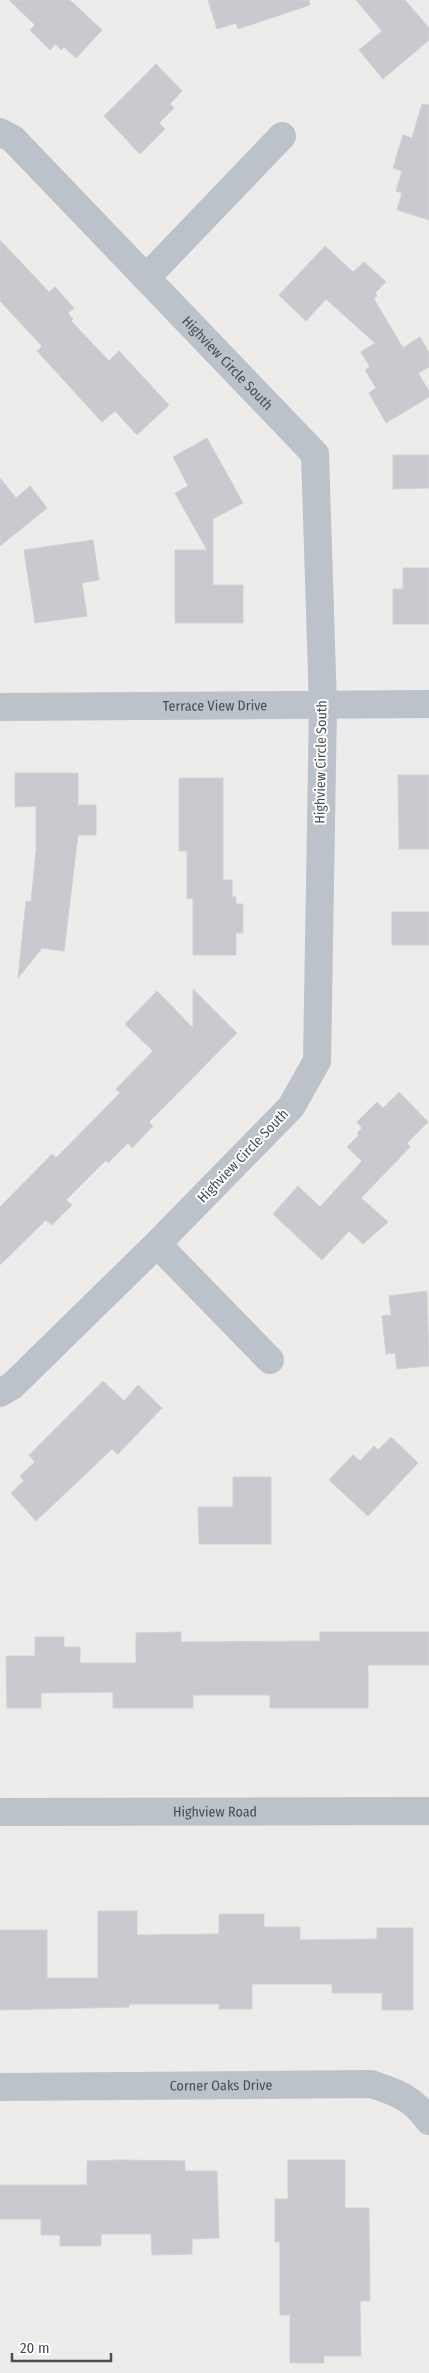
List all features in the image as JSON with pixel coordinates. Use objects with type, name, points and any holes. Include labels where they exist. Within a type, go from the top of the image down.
[{"type":"street","name":"Highview Circle South","points":[[0,132],[13,139],[315,454],[323,706],[317,1062],[291,1107],[157,1244],[12,1386],[0,1393]]},
{"type":"street","points":[[146,278],[282,136]]},
{"type":"street","name":"Terrace View Drive","points":[[0,707],[429,704]]},
{"type":"street","points":[[157,1244],[270,1360]]},
{"type":"street","name":"Highview Road","points":[[0,1812],[429,1811]]},
{"type":"street","name":"Corner Oaks Drive","points":[[0,2087],[371,2084],[399,2092],[421,2109],[429,2121]]},
{"type":"building","points":[[9,0],[70,0],[102,30],[76,58],[64,47],[61,50],[56,44],[50,50],[30,30],[35,25]]},
{"type":"building","points":[[208,0],[309,0],[310,5],[238,29],[236,23],[217,29]]},
{"type":"building","points":[[356,0],[405,0],[429,28],[429,40],[383,79],[359,50],[382,31]]},
{"type":"building","points":[[156,64],[182,91],[170,104],[174,108],[159,123],[165,129],[140,154],[104,116]]},
{"type":"building","points":[[422,104],[429,105],[429,220],[397,210],[402,193],[396,191],[402,171],[393,168],[403,135],[412,138]]},
{"type":"building","points":[[0,240],[49,292],[55,287],[74,308],[68,313],[73,319],[71,321],[109,361],[119,351],[169,405],[137,435],[115,411],[102,422],[37,351],[42,346],[0,301]]},
{"type":"building","points":[[325,246],[353,272],[364,262],[386,282],[375,293],[377,295],[374,299],[403,348],[420,337],[429,353],[429,367],[418,373],[429,391],[429,397],[386,423],[369,393],[376,388],[365,370],[370,367],[361,352],[375,343],[326,299],[306,321],[279,295]]},
{"type":"building","points":[[207,438],[243,503],[213,519],[213,585],[243,585],[243,623],[175,623],[175,550],[207,550],[175,493],[188,486],[173,457]]},
{"type":"building","points":[[393,455],[429,455],[429,488],[393,489]]},
{"type":"building","points":[[0,478],[16,498],[30,486],[47,508],[0,546]]},
{"type":"building","points":[[93,540],[99,580],[82,583],[87,616],[35,623],[24,550]]},
{"type":"building","points":[[403,568],[429,568],[429,624],[393,624],[393,589],[403,589]]},
{"type":"building","points":[[15,773],[78,773],[78,805],[96,805],[96,835],[78,835],[64,951],[42,948],[18,978],[26,901],[31,902],[36,851],[36,806],[15,807]]},
{"type":"building","points":[[398,775],[429,775],[429,849],[399,849]]},
{"type":"building","points":[[179,778],[223,778],[223,880],[232,880],[232,897],[236,897],[236,904],[243,904],[243,933],[236,933],[236,955],[193,955],[193,898],[187,899],[187,851],[179,851]]},
{"type":"building","points":[[392,912],[429,912],[429,945],[392,945]]},
{"type":"building","points":[[193,989],[237,1033],[149,1122],[153,1126],[132,1148],[128,1143],[108,1163],[106,1160],[66,1200],[72,1205],[52,1225],[46,1220],[0,1265],[0,1207],[52,1154],[56,1158],[120,1093],[116,1089],[153,1051],[125,1024],[157,991],[193,1028]]},
{"type":"building","points":[[399,1092],[428,1122],[407,1143],[410,1147],[361,1198],[388,1222],[363,1244],[349,1231],[322,1260],[273,1214],[298,1186],[320,1207],[362,1161],[347,1147],[359,1135],[357,1133],[362,1128],[357,1122],[377,1102],[383,1108]]},
{"type":"building","points":[[427,1291],[429,1366],[397,1369],[395,1353],[386,1354],[382,1316],[391,1315],[389,1296]]},
{"type":"building","points":[[103,1381],[124,1401],[138,1385],[162,1408],[118,1454],[112,1449],[36,1521],[11,1493],[24,1481],[20,1476],[35,1462],[29,1455]]},
{"type":"building","points":[[391,1437],[418,1463],[368,1516],[329,1480],[353,1455],[360,1461],[374,1446],[378,1450]]},
{"type":"building","points":[[233,1477],[271,1477],[271,1544],[199,1544],[198,1507],[233,1507]]},
{"type":"building","points":[[181,1632],[181,1642],[320,1641],[320,1632],[429,1632],[429,1665],[368,1665],[368,1708],[270,1708],[270,1695],[193,1695],[193,1708],[113,1708],[113,1692],[41,1693],[41,1708],[7,1708],[6,1656],[35,1656],[35,1637],[64,1637],[64,1647],[80,1647],[80,1663],[136,1663],[136,1633]]},
{"type":"building","points":[[98,1911],[137,1911],[137,1935],[219,1934],[219,1914],[264,1914],[264,1927],[300,1927],[300,1940],[377,1939],[377,1928],[413,1928],[413,2010],[382,2010],[382,1993],[332,1993],[332,1984],[252,1984],[252,2009],[219,2009],[219,2004],[129,2004],[129,2007],[0,2010],[0,1930],[47,1930],[47,1978],[98,1978]]},
{"type":"building","points":[[288,2160],[345,2160],[345,2208],[369,2208],[370,2301],[360,2301],[361,2356],[324,2356],[324,2363],[290,2363],[290,2315],[280,2315],[280,2242],[275,2242],[275,2199],[288,2199]]},
{"type":"building","points":[[87,2161],[185,2161],[185,2171],[217,2171],[219,2238],[192,2239],[192,2254],[152,2255],[151,2234],[101,2234],[101,2246],[60,2246],[60,2235],[41,2235],[41,2219],[0,2219],[0,2185],[87,2185]]}]
